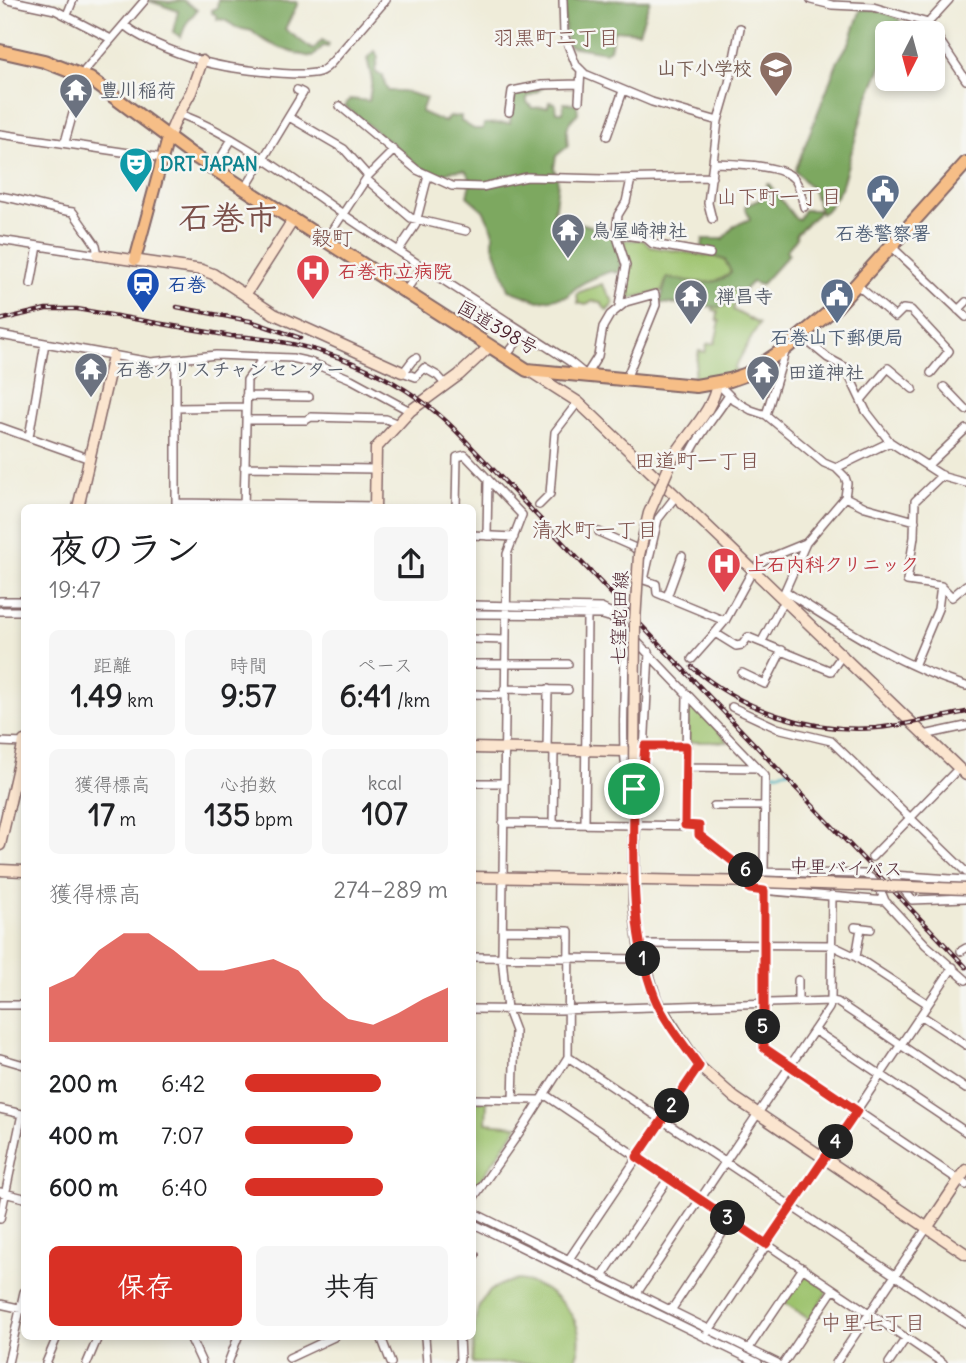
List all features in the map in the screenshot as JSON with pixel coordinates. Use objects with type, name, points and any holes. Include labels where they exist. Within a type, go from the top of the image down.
[{"type":"highway","name":"国道398号","points":[[0,51],[44,61],[83,75],[214,169],[527,370],[682,385],[718,383],[747,374],[786,348],[837,306],[966,163]]},
{"type":"main road","points":[[135,260],[168,138]]},
{"type":"street","points":[[8,0],[55,10],[111,40]]},
{"type":"street","points":[[67,15],[73,0]]},
{"type":"street","points":[[65,142],[83,75],[145,0]]},
{"type":"street","points":[[124,25],[138,35],[202,61],[278,73],[318,72],[332,62],[386,0]]},
{"type":"street","points":[[563,0],[564,35],[576,65],[586,74],[680,111],[718,121]]},
{"type":"street","points":[[811,0],[832,5],[873,7],[921,21]]},
{"type":"street","points":[[930,21],[948,0]]},
{"type":"street","points":[[712,219],[708,204],[718,121],[740,28]]},
{"type":"street","points":[[945,48],[966,80]]},
{"type":"street","points":[[168,138],[191,92],[202,61]]},
{"type":"street","points":[[579,102],[581,70]]},
{"type":"street","points":[[509,111],[512,91],[542,85],[579,84]]},
{"type":"street","points":[[245,189],[303,93],[297,90]]},
{"type":"street","points":[[607,136],[623,90]]},
{"type":"street","points":[[340,106],[416,170],[452,186],[482,187],[527,177],[712,177]]},
{"type":"street","points":[[180,114],[232,139],[264,159],[586,375],[598,356],[605,322],[619,306],[655,294],[656,305],[626,379]]},
{"type":"street","points":[[289,117],[344,149],[367,177],[411,218],[466,231]]},
{"type":"street","points":[[0,134],[163,158]]},
{"type":"street","points":[[214,169],[232,139]]},
{"type":"street","points":[[324,242],[367,177],[394,150]]},
{"type":"street","points":[[713,163],[755,166],[789,174],[796,181],[804,207]]},
{"type":"street","points":[[398,251],[417,220],[428,176]]},
{"type":"street","points":[[619,306],[626,265],[616,234],[618,215],[626,202],[631,179]]},
{"type":"street","points":[[0,196],[74,212],[96,245],[99,255]]},
{"type":"street","points":[[245,295],[293,220]]},
{"type":"street","points":[[616,234],[646,238],[653,244],[710,254]]},
{"type":"street","points":[[0,240],[202,270],[213,274],[274,314],[402,372],[416,377],[424,368],[438,376],[446,385]]},
{"type":"street","points":[[31,284],[38,246]]},
{"type":"street","points":[[891,246],[966,317]]},
{"type":"street","points":[[405,293],[422,267]]},
{"type":"street","points":[[858,285],[895,317],[903,309],[911,310],[949,351],[931,373]]},
{"type":"street","points":[[958,310],[966,302]]},
{"type":"street","points":[[505,357],[524,332]]},
{"type":"street","points":[[0,335],[150,362],[216,355],[292,358],[310,362],[351,379],[410,411]]},
{"type":"street","points":[[801,336],[828,358],[845,367],[877,427],[890,442],[942,475],[966,483]]},
{"type":"street","points":[[29,437],[46,343]]},
{"type":"street","points":[[375,504],[376,448],[410,411],[482,356],[489,347]]},
{"type":"street","points":[[766,415],[786,348]]},
{"type":"street","points":[[79,504],[113,356]]},
{"type":"street","points":[[244,504],[247,380],[264,357]]},
{"type":"street","points":[[402,372],[407,369],[410,361],[416,358]]},
{"type":"street","points":[[176,360],[176,504]]},
{"type":"street","points":[[861,400],[888,368],[913,389]]},
{"type":"street","points":[[527,370],[578,402],[962,771],[872,857]]},
{"type":"street","points":[[549,383],[551,376],[559,372]]},
{"type":"street","points":[[718,383],[729,395],[751,410],[766,415],[845,477],[845,497],[806,543],[784,598],[762,641]]},
{"type":"street","name":"七窪蛇田線","points":[[718,383],[711,406],[697,421],[673,458],[649,513],[639,555],[635,622],[634,825],[635,917],[642,959],[660,1007],[699,1066],[725,1090],[966,1254]]},
{"type":"street","points":[[944,387],[966,410]]},
{"type":"street","points":[[691,452],[702,430],[729,395]]},
{"type":"street","points":[[246,396],[309,397]]},
{"type":"street","points":[[539,505],[550,494],[555,432],[578,402]]},
{"type":"street","points":[[176,408],[246,407]]},
{"type":"street","points":[[246,420],[306,420],[311,417],[386,419],[398,424]]},
{"type":"street","points":[[0,427],[90,459]]},
{"type":"street","points":[[928,465],[966,429]]},
{"type":"street","points":[[836,468],[890,442]]},
{"type":"street","points":[[456,504],[457,457],[465,454],[522,515],[507,554],[504,640],[502,957],[507,1010],[515,1031],[513,1100]]},
{"type":"street","points":[[244,467],[375,469]]},
{"type":"street","points":[[942,475],[915,501],[908,581],[941,586],[952,597],[966,585]]},
{"type":"street","points":[[486,536],[488,479]]},
{"type":"street","points":[[676,496],[659,519],[643,580],[656,584],[657,593],[725,621]]},
{"type":"street","points":[[845,497],[865,507],[915,521]]},
{"type":"street","points":[[599,531],[649,556]]},
{"type":"street","points":[[476,535],[514,537]]},
{"type":"street","points":[[692,659],[725,621],[762,561],[806,543]]},
{"type":"street","points":[[667,597],[682,556]]},
{"type":"street","points":[[914,666],[938,609],[941,586]]},
{"type":"street","points":[[784,598],[914,666],[966,686]]},
{"type":"street","points":[[0,601],[21,601]]},
{"type":"street","points":[[476,606],[608,616],[649,652],[765,776],[763,1046],[962,1183]]},
{"type":"street","points":[[476,614],[505,610],[601,608],[621,621],[625,751],[630,784],[634,786],[640,784],[643,773],[649,652]]},
{"type":"street","points":[[0,611],[21,611]]},
{"type":"street","points":[[585,824],[587,614]]},
{"type":"street","points":[[715,633],[736,646],[742,645],[748,637],[762,641],[831,671],[842,654]]},
{"type":"street","points":[[476,639],[504,640]]},
{"type":"street","points":[[742,673],[765,684],[782,650]]},
{"type":"street","points":[[476,664],[568,664]]},
{"type":"street","points":[[548,690],[553,824]]},
{"type":"street","points":[[476,695],[568,690]]},
{"type":"street","points":[[685,825],[687,693]]},
{"type":"street","points":[[732,707],[777,728],[831,741],[966,872]]},
{"type":"street","points":[[924,735],[966,726]]},
{"type":"street","points":[[0,742],[21,742]]},
{"type":"street","points":[[645,746],[686,746]]},
{"type":"street","points":[[476,748],[625,751]]},
{"type":"street","points":[[0,845],[21,755]]},
{"type":"street","points":[[686,767],[757,768]]},
{"type":"street","points":[[476,783],[504,783]]},
{"type":"street","points":[[714,806],[765,806]]},
{"type":"street","points":[[503,823],[699,826],[699,835],[748,877]]},
{"type":"street","points":[[0,870],[21,871]]},
{"type":"street","points":[[763,882],[864,874],[870,876],[885,901],[926,945],[966,979]]},
{"type":"street","points":[[966,880],[892,875],[912,900],[966,898]]},
{"type":"street","name":"中里バイパス","points":[[476,877],[635,880],[748,877],[763,882],[966,889]]},
{"type":"street","points":[[763,882],[832,895],[885,901]]},
{"type":"street","points":[[637,1293],[829,1008],[832,895]]},
{"type":"street","points":[[856,957],[858,928],[871,929]]},
{"type":"street","points":[[476,1194],[568,1057],[569,931],[502,930]]},
{"type":"street","points":[[639,944],[831,945],[856,957],[928,1004]]},
{"type":"street","points":[[476,957],[642,959]]},
{"type":"street","points":[[709,1330],[953,967]]},
{"type":"street","points":[[798,979],[798,1002]]},
{"type":"street","points":[[476,1009],[568,1010],[831,1001],[837,1002],[966,1089]]},
{"type":"street","points":[[0,1005],[21,1005]]},
{"type":"street","points":[[922,1016],[966,1045]]},
{"type":"street","points":[[814,1030],[966,1132]]},
{"type":"street","points":[[568,1057],[966,1323]]},
{"type":"street","points":[[0,1058],[21,1064]]},
{"type":"street","points":[[569,1259],[699,1066]]},
{"type":"street","points":[[476,1099],[542,1097],[803,1268],[938,1362]]},
{"type":"street","points":[[0,1109],[21,1114]]},
{"type":"street","points":[[0,1219],[3,1193],[21,1118]]},
{"type":"street","points":[[836,1363],[927,1228],[962,1183],[966,1170]]},
{"type":"street","points":[[603,1275],[668,1179]]},
{"type":"street","points":[[3,1193],[21,1197]]},
{"type":"street","points":[[476,1214],[777,1363]]},
{"type":"street","points":[[672,1309],[731,1220]]},
{"type":"street","points":[[476,1225],[758,1363]]},
{"type":"street","points":[[749,1348],[803,1268]]},
{"type":"street","points":[[784,1363],[833,1290]]},
{"type":"street","points":[[0,1304],[21,1309]]},
{"type":"street","points":[[8,1363],[21,1316]]},
{"type":"street","points":[[672,1321],[673,1319],[709,1330],[740,1352],[739,1354]]},
{"type":"street","points":[[889,1363],[906,1338]]},
{"type":"street","points":[[46,1363],[56,1340]]},
{"type":"street","points":[[87,1363],[94,1340]]},
{"type":"street","points":[[191,1340],[202,1363]]},
{"type":"street","points":[[228,1363],[238,1340]]},
{"type":"street","points":[[289,1358],[328,1340]]},
{"type":"street","points":[[382,1340],[391,1363]]},
{"type":"street","points":[[425,1340],[427,1363]]},
{"type":"street","points":[[458,1340],[459,1363]]},
{"type":"green space","points":[[147,0],[183,0],[197,10],[186,24],[181,37],[173,32],[178,11]]},
{"type":"green space","points":[[218,0],[297,2],[285,29],[313,50],[322,40],[329,44],[328,47],[323,46],[313,57],[280,48],[252,31],[217,19],[212,10],[217,8]]},
{"type":"green space","points":[[564,0],[650,0],[639,32],[614,30],[610,49],[605,52],[569,46],[565,35]]},
{"type":"green space","points":[[861,9],[887,13],[900,20],[875,21],[875,82],[841,188],[828,209],[821,214],[813,190],[795,171],[838,61],[850,41]]},
{"type":"green space","points":[[375,51],[378,57],[375,71],[383,75],[388,91],[403,91],[426,98],[421,112],[444,122],[449,117],[461,116],[461,121],[474,129],[483,129],[484,124],[510,123],[513,92],[544,87],[527,98],[532,108],[548,107],[549,102],[555,103],[556,112],[563,112],[564,103],[577,104],[578,113],[567,128],[568,146],[556,156],[554,168],[558,182],[554,214],[557,218],[597,228],[611,235],[620,257],[621,268],[617,273],[611,271],[587,281],[576,287],[568,296],[539,301],[509,290],[493,245],[493,230],[483,210],[467,196],[470,182],[467,173],[464,170],[450,171],[438,176],[419,166],[345,106],[350,99],[369,101],[372,80],[367,58]]},
{"type":"green space","points":[[767,184],[795,218],[799,219],[804,210],[818,210],[796,234],[797,238],[786,251],[789,254],[761,285],[752,282],[743,291],[735,289],[721,296],[730,301],[730,304],[720,307],[660,303],[667,278],[710,282],[725,278],[731,272],[725,260],[715,257],[715,252],[702,248],[703,239],[723,239],[734,226],[750,219],[745,206],[770,195]]},
{"type":"green space","points":[[623,240],[643,240],[651,247],[715,257],[725,260],[731,272],[725,278],[710,282],[667,278],[662,291],[623,300],[630,262]]},
{"type":"green space","points":[[602,284],[614,303],[607,311],[600,302],[593,301],[586,305],[578,303],[577,293]]},
{"type":"green space","points":[[717,285],[737,291],[733,310],[759,324],[734,369],[738,373],[693,380],[699,351],[705,352],[707,344],[715,343],[720,321],[717,320],[718,311],[713,310]]},
{"type":"green space","points":[[688,696],[728,742],[688,742]]},
{"type":"green space","points":[[476,1101],[487,1101],[486,1123],[518,1126],[476,1187]]},
{"type":"green space","points":[[805,1274],[828,1290],[810,1320],[784,1302]]},
{"type":"green space","points":[[519,1280],[532,1283],[558,1299],[568,1310],[579,1335],[579,1349],[573,1363],[472,1363],[478,1309],[491,1290]]},
{"type":"waterway","points":[[770,774],[790,770]]},
{"type":"railway","points":[[177,307],[250,321],[300,338]]},
{"type":"railway","points":[[0,320],[46,309],[77,309],[286,343],[313,349],[367,369],[416,397],[463,438],[966,967]]},
{"type":"railway","points":[[692,667],[732,695],[755,707],[778,716],[826,727],[876,728],[966,712]]},
{"type":"place","name":"山下小学校","points":[[776,98]]},
{"type":"place","name":"豊川稲荷","points":[[76,120]]},
{"type":"place","name":"DRT JAPAN","points":[[136,194]]},
{"type":"place","name":"石巻警察署","points":[[883,221]]},
{"type":"place","name":"鳥屋崎神社","points":[[568,260]]},
{"type":"place","name":"石巻市立病院","points":[[313,301]]},
{"type":"place","name":"石巻","points":[[143,314]]},
{"type":"place","name":"石巻山下郵便局","points":[[837,325]]},
{"type":"place","name":"禅昌寺","points":[[691,326]]},
{"type":"place","name":"石巻クリスチャンセンター","points":[[91,399]]},
{"type":"place","name":"田道神社","points":[[763,402]]},
{"type":"place","name":"上石内科クリニック","points":[[724,594]]},
{"type":"district","name":"羽黒町二丁目","points":[[556,37]]},
{"type":"district","name":"山下町一丁目","points":[[779,196]]},
{"type":"district","name":"石巻市","points":[[228,217]]},
{"type":"district","name":"穀町","points":[[332,237]]},
{"type":"district","name":"田道町一丁目","points":[[697,460]]},
{"type":"district","name":"清水町一丁目","points":[[595,529]]},
{"type":"district","name":"中里七丁目","points":[[873,1322]]},
{"type":"route","points":[[645,746],[686,746],[685,825],[699,826],[699,835],[748,873],[750,889],[764,891],[763,1046],[857,1111],[766,1244],[637,1157],[699,1066],[656,1000],[642,959],[634,904],[634,789],[642,780],[645,746]]}]
